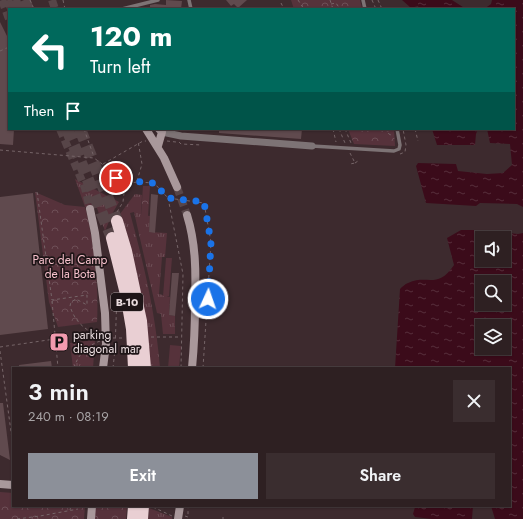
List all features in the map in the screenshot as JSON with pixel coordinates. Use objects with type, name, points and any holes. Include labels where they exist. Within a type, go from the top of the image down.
[{"type":"highway","name":"B-10","points":[[117,221],[126,251],[141,321],[145,367]]},
{"type":"highway","name":"B-10","points":[[112,238],[126,294],[132,329],[134,367]]},
{"type":"highway","points":[[133,519],[134,507]]},
{"type":"highway","points":[[142,519],[144,507]]},
{"type":"main road","points":[[147,130],[158,146],[170,169],[177,187]]},
{"type":"main road","points":[[158,146],[161,130]]},
{"type":"main road","points":[[90,209],[95,233],[105,313],[106,344],[103,367]]},
{"type":"main road","points":[[187,215],[192,230],[196,264],[192,367]]},
{"type":"main road","points":[[0,484],[12,485]]},
{"type":"main road","points":[[91,519],[92,507]]},
{"type":"main road","points":[[178,517],[180,507]]},
{"type":"street","points":[[161,130],[181,136],[312,146]]},
{"type":"lane","points":[[126,8],[158,0]]},
{"type":"lane","points":[[312,146],[394,151],[399,149],[397,130]]},
{"type":"path","points":[[330,0],[333,8]]},
{"type":"path","points":[[282,3],[284,8]]},
{"type":"path","points":[[331,4],[336,3],[339,8]]},
{"type":"path","points":[[84,130],[94,158]]},
{"type":"path","points":[[333,130],[336,142],[335,148]]},
{"type":"path","points":[[339,130],[344,140]]},
{"type":"path","points":[[345,130],[350,140]]},
{"type":"path","points":[[385,130],[389,134],[399,138]]},
{"type":"path","points":[[415,130],[418,141]]},
{"type":"path","points":[[137,182],[142,164],[138,141]]},
{"type":"path","points":[[102,164],[144,141]]},
{"type":"path","points":[[179,142],[184,144],[202,145]]},
{"type":"path","points":[[0,150],[94,158],[120,182],[125,184],[137,182],[154,183],[168,198],[183,274],[181,367]]},
{"type":"path","points":[[354,163],[358,161]]},
{"type":"path","points":[[37,192],[52,300],[58,367]]},
{"type":"path","points":[[168,198],[204,202],[211,242],[203,367]]},
{"type":"path","points":[[52,300],[87,295],[87,305],[78,300],[71,302],[70,306],[72,313],[82,326],[90,332],[100,336]]},
{"type":"path","points":[[163,337],[182,337]]},
{"type":"path","points":[[0,347],[55,339]]},
{"type":"path","points":[[74,367],[79,356],[84,351],[92,344],[102,340]]},
{"type":"path","points":[[0,351],[12,439]]},
{"type":"path","points":[[153,507],[178,517],[188,517]]},
{"type":"path","points":[[188,507],[188,519]]},
{"type":"path","points":[[17,519],[78,509]]},
{"type":"green space","points":[[291,0],[360,0],[362,8],[294,8]]},
{"type":"green space","points":[[348,130],[394,130],[395,146],[354,144]]},
{"type":"green space","points":[[75,179],[119,202],[105,231],[97,208],[85,207]]},
{"type":"green space","points":[[143,186],[150,186],[148,216],[141,216]]},
{"type":"green space","name":"Parc del Camp de la Bota","points":[[35,192],[65,205],[85,207],[91,234],[95,264],[97,322],[58,327],[49,302]]},
{"type":"green space","points":[[135,194],[142,195],[141,215],[150,216],[149,232],[167,233],[165,257],[162,257],[159,294],[170,297],[169,315],[175,316],[175,334],[163,334],[161,314],[157,313],[134,212],[130,213],[149,290],[156,329],[160,367],[149,367],[135,271],[120,214]]},
{"type":"green space","points":[[166,258],[172,258],[169,296],[163,296]]},
{"type":"green space","points":[[95,340],[93,367],[73,367],[70,343]]},
{"type":"green space","points":[[170,345],[181,346],[179,367],[168,367]]},
{"type":"green space","points":[[0,492],[12,493],[12,507],[85,507],[84,519],[0,519]]},
{"type":"green space","points":[[94,507],[127,507],[126,519],[94,519]]},
{"type":"green space","points":[[149,508],[172,517],[172,519],[148,519]]},
{"type":"water","points":[[402,0],[452,0],[464,8],[419,8],[418,6],[411,8]]},
{"type":"water","points":[[492,0],[523,0],[523,207],[517,204],[480,203],[476,206],[426,203],[416,166],[418,163],[456,164],[458,171],[487,174],[503,173],[512,165],[510,144],[490,143],[487,130],[515,130],[515,8],[485,8],[491,4]]},
{"type":"water","points":[[432,130],[478,130],[475,145],[437,145]]},
{"type":"water","points":[[461,230],[488,231],[475,231],[475,267],[511,267],[511,233],[523,233],[523,519],[495,519],[491,507],[511,507],[511,367],[395,367],[400,289],[408,283],[437,279],[448,273],[454,265],[447,238]]},
{"type":"water","points":[[415,507],[473,507],[472,519],[432,519],[415,517],[413,514]]},
{"type":"building","points":[[166,0],[182,1],[181,8],[150,8],[150,5],[155,4],[166,5]]},
{"type":"building","points":[[226,0],[247,0],[238,8],[234,4],[231,6]]},
{"type":"building","points":[[0,22],[8,38],[8,130],[14,130],[13,145],[0,144]]},
{"type":"building","points":[[219,130],[302,130],[301,139],[219,133]]},
{"type":"building","points":[[33,193],[48,329],[0,335],[0,197]]},
{"type":"building","points":[[151,194],[158,195],[155,233],[149,232]]},
{"type":"building","points":[[172,273],[179,273],[175,316],[169,315]]},
{"type":"building","points":[[51,361],[52,367],[19,367],[19,365]]},
{"type":"building","points":[[0,403],[3,403],[10,460],[0,455]]},
{"type":"tunnel","points":[[2,0],[8,16]]},
{"type":"tunnel","points":[[8,0],[11,8]]},
{"type":"tunnel","points":[[14,0],[17,8]]},
{"type":"tunnel","points":[[24,0],[28,8]]},
{"type":"tunnel","points":[[52,0],[55,8]]},
{"type":"tunnel","points":[[60,130],[85,188],[90,209]]},
{"type":"tunnel","points":[[67,130],[112,238]]},
{"type":"tunnel","points":[[80,130],[117,221]]},
{"type":"tunnel","points":[[177,187],[187,215]]},
{"type":"place","name":"parking diagonal mar","points":[[59,342]]},
{"type":"route","points":[[116,178],[125,184],[137,182],[154,183],[168,198],[204,202],[211,242],[208,299]]}]
